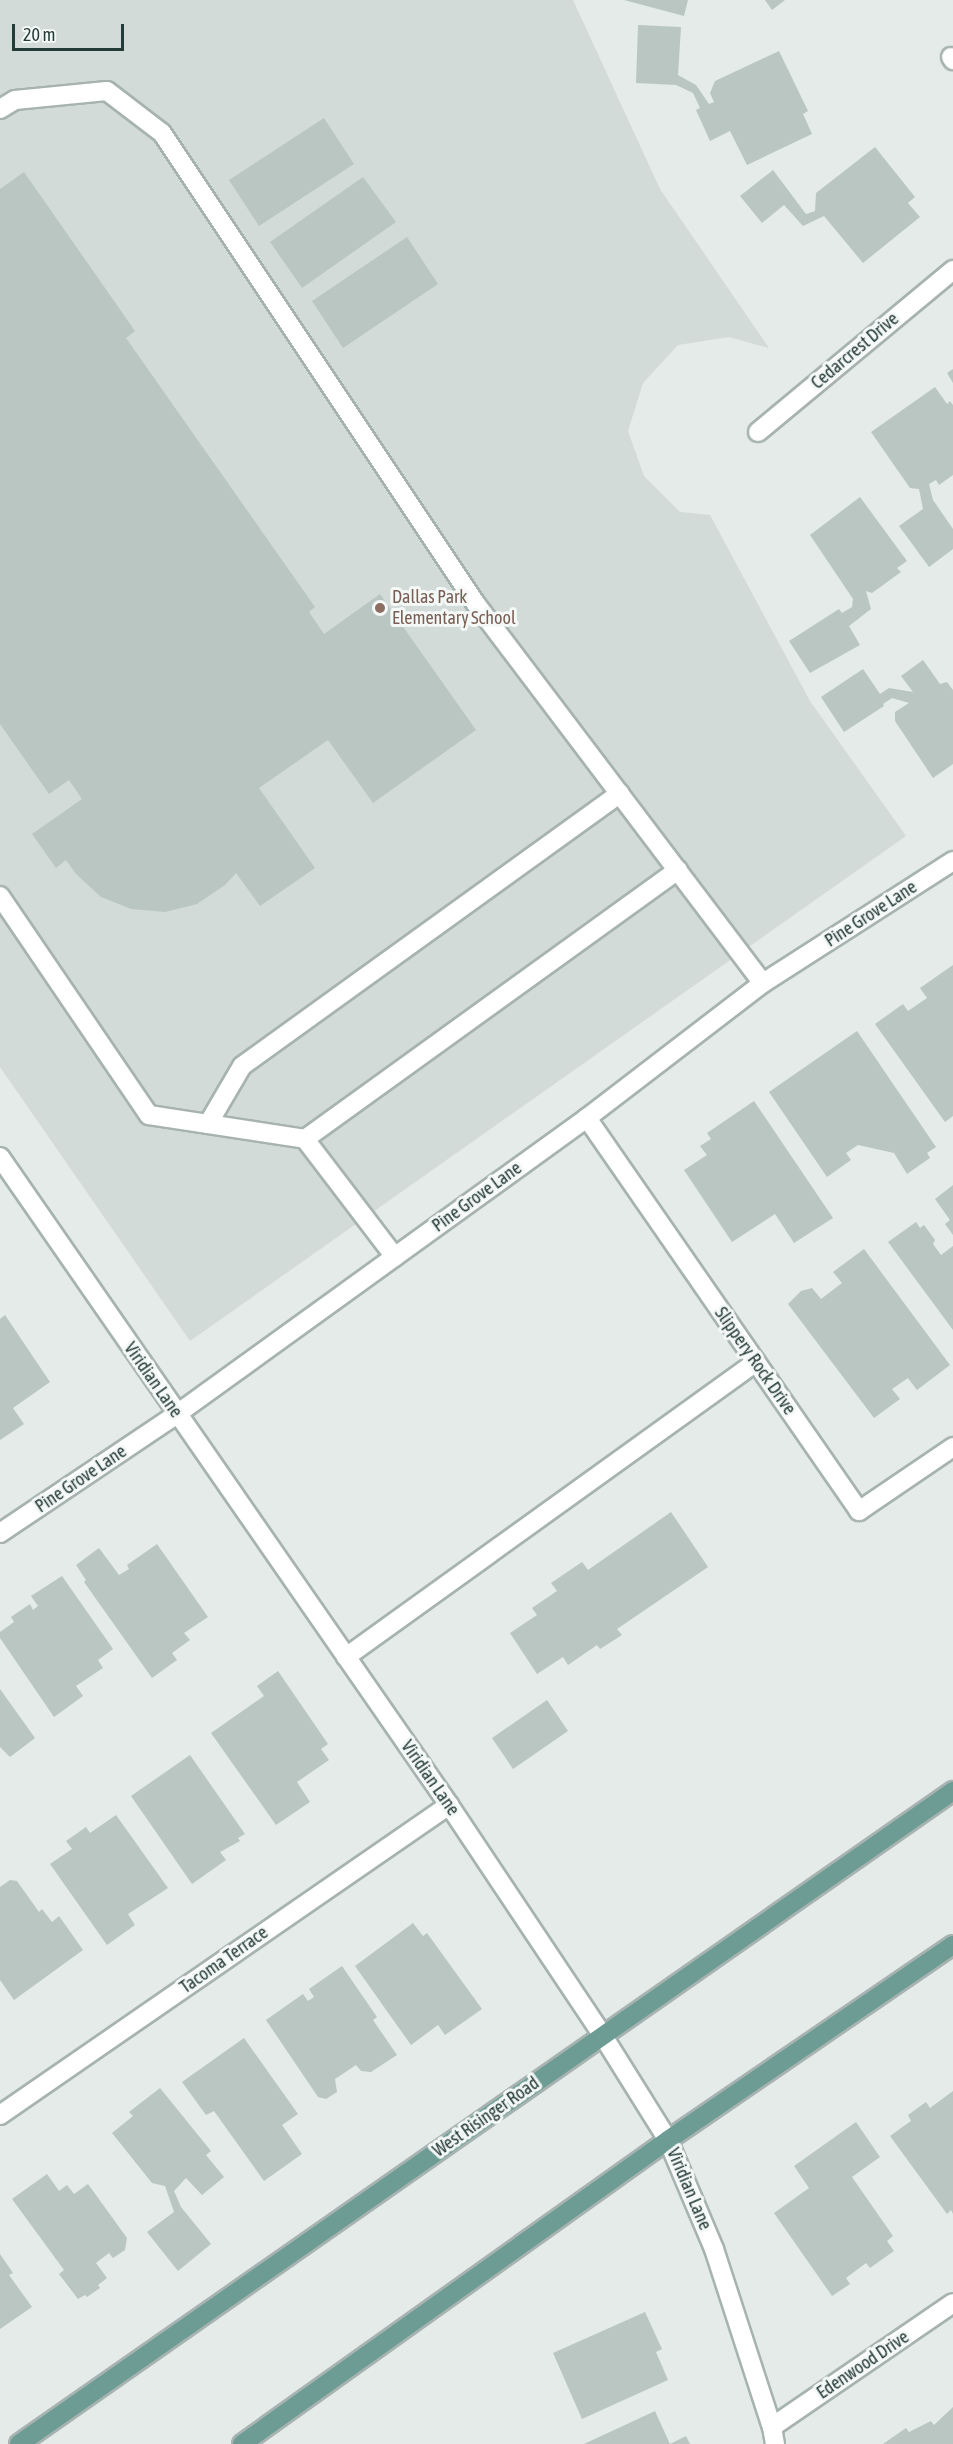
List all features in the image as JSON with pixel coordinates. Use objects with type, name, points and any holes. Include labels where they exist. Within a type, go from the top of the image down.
[{"type":"main road","name":"West Risinger Road","points":[[20,2444],[953,1791]]},
{"type":"main road","points":[[242,2444],[668,2140],[953,1945]]},
{"type":"street","points":[[0,109],[15,100],[107,91],[162,133],[476,604],[763,983]]},
{"type":"street","name":"Cedarcrest Drive","points":[[758,432],[953,270]]},
{"type":"street","points":[[208,1124],[242,1066],[620,793]]},
{"type":"street","name":"Pine Grove Lane","points":[[0,1533],[177,1414],[587,1118],[763,983],[953,861]]},
{"type":"street","points":[[305,1139],[678,870]]},
{"type":"street","points":[[0,896],[150,1115],[305,1139],[394,1257]]},
{"type":"street","name":"Slippery Rock Drive","points":[[587,1118],[859,1511],[953,1447]]},
{"type":"street","name":"Viridian Lane","points":[[0,1157],[448,1805],[603,2036],[668,2140],[714,2249],[774,2435]]},
{"type":"street","points":[[346,1657],[756,1362]]},
{"type":"street","name":"Tacoma Terrace","points":[[0,2115],[448,1805]]},
{"type":"street","name":"Edenwood Drive","points":[[774,2435],[953,2303]]},
{"type":"shaded area","name":"Dallas Park Elementary School","points":[[0,0],[573,0],[660,189],[769,348],[729,337],[678,345],[643,383],[628,431],[644,476],[680,512],[710,515],[810,701],[906,836],[190,1341],[0,1067]]},
{"type":"building","points":[[624,0],[688,0],[684,16]]},
{"type":"building","points":[[765,0],[785,0],[772,10]]},
{"type":"building","points":[[638,25],[681,27],[678,75],[696,85],[709,104],[714,102],[710,93],[715,81],[779,51],[808,111],[803,114],[812,134],[747,165],[730,131],[710,141],[696,110],[700,108],[693,93],[676,85],[636,83]]},
{"type":"building","points":[[324,118],[354,164],[259,226],[229,180]]},
{"type":"building","points":[[875,147],[915,197],[908,203],[920,217],[863,263],[824,216],[803,226],[784,205],[762,223],[740,196],[773,170],[806,214],[815,211],[816,193]]},
{"type":"building","points":[[24,172],[135,331],[126,338],[315,607],[309,612],[324,634],[380,594],[476,730],[373,803],[328,740],[259,788],[315,868],[260,906],[236,873],[225,885],[197,904],[165,912],[131,909],[101,897],[76,874],[66,860],[56,868],[32,834],[82,799],[69,780],[49,794],[0,724],[0,189]]},
{"type":"building","points":[[363,177],[396,222],[302,288],[270,242]]},
{"type":"building","points":[[407,237],[438,284],[343,348],[312,301]]},
{"type":"building","points":[[953,369],[953,383],[947,373]]},
{"type":"building","points":[[935,387],[947,404],[950,401],[953,405],[953,475],[939,485],[936,480],[929,484],[933,500],[953,529],[953,549],[929,567],[899,526],[923,509],[919,489],[910,488],[871,432]]},
{"type":"building","points":[[860,497],[907,561],[897,568],[901,572],[872,593],[866,591],[871,609],[849,626],[860,645],[810,673],[789,641],[839,609],[842,613],[852,607],[853,599],[810,535]]},
{"type":"building","points":[[923,660],[940,684],[947,682],[953,690],[953,764],[933,778],[895,721],[895,712],[909,703],[892,698],[883,704],[884,706],[844,732],[821,697],[863,669],[880,694],[889,688],[913,692],[901,676]]},
{"type":"building","points":[[953,965],[953,1116],[945,1122],[875,1024],[903,1004],[908,1011],[927,998],[920,988]]},
{"type":"building","points":[[857,1031],[936,1147],[927,1153],[930,1158],[907,1174],[894,1153],[858,1145],[846,1153],[851,1160],[827,1177],[769,1092]]},
{"type":"building","points":[[754,1101],[833,1218],[794,1243],[775,1214],[732,1242],[684,1170],[707,1155],[700,1146],[711,1139],[707,1133]]},
{"type":"building","points":[[953,1185],[953,1235],[945,1224],[950,1220],[935,1199]]},
{"type":"building","points":[[916,1222],[920,1228],[924,1225],[935,1240],[933,1244],[941,1255],[953,1246],[953,1330],[888,1242]]},
{"type":"building","points":[[864,1249],[950,1365],[917,1390],[908,1378],[892,1389],[900,1399],[874,1418],[788,1304],[801,1291],[812,1288],[821,1299],[842,1283],[833,1272]]},
{"type":"building","points":[[5,1315],[50,1382],[13,1408],[24,1424],[0,1440],[0,1319]]},
{"type":"building","points":[[671,1512],[708,1567],[617,1629],[622,1635],[600,1649],[597,1645],[568,1665],[563,1657],[537,1674],[510,1633],[537,1615],[532,1608],[557,1591],[551,1583],[582,1562],[588,1570]]},
{"type":"building","points":[[157,1544],[208,1617],[184,1633],[190,1640],[172,1653],[177,1660],[152,1678],[84,1582],[86,1580],[76,1565],[99,1548],[119,1575],[129,1569],[127,1565]]},
{"type":"building","points":[[62,1576],[113,1649],[98,1660],[103,1668],[76,1686],[83,1696],[54,1717],[0,1638],[0,1632],[14,1622],[11,1617],[30,1604],[33,1610],[38,1606],[31,1596]]},
{"type":"building","points":[[278,1671],[328,1744],[321,1749],[329,1760],[297,1782],[310,1802],[276,1825],[211,1733],[264,1696],[257,1686]]},
{"type":"building","points":[[0,1689],[35,1738],[10,1757],[0,1747]]},
{"type":"building","points":[[547,1700],[568,1731],[513,1769],[492,1738]]},
{"type":"building","points":[[190,1755],[245,1834],[238,1838],[240,1841],[220,1852],[226,1860],[192,1884],[131,1796]]},
{"type":"building","points":[[116,1815],[168,1888],[128,1914],[135,1925],[107,1945],[50,1864],[72,1849],[66,1841],[86,1827],[90,1833]]},
{"type":"building","points":[[10,1880],[17,1881],[39,1912],[42,1909],[52,1922],[59,1916],[83,1950],[14,2000],[0,1980],[0,1887]]},
{"type":"building","points":[[413,1923],[423,1936],[427,1933],[482,2009],[445,2035],[438,2025],[411,2045],[355,1966]]},
{"type":"building","points":[[342,1966],[377,2017],[373,2020],[397,2055],[371,2072],[361,2071],[356,2065],[335,2079],[337,2092],[326,2099],[318,2097],[266,2020],[303,1994],[308,2001],[314,1997],[309,1989]]},
{"type":"building","points":[[244,2038],[298,2114],[282,2125],[302,2154],[264,2181],[214,2111],[206,2115],[182,2082]]},
{"type":"building","points":[[160,2088],[211,2151],[206,2155],[224,2177],[202,2195],[186,2178],[174,2191],[181,2207],[211,2244],[178,2271],[147,2232],[174,2212],[165,2186],[152,2183],[112,2133],[133,2116],[129,2112]]},
{"type":"building","points":[[953,2091],[953,2214],[951,2210],[947,2214],[890,2136],[911,2121],[908,2115],[926,2102],[930,2108]]},
{"type":"building","points":[[856,2122],[880,2157],[852,2177],[893,2236],[887,2241],[894,2251],[870,2268],[866,2263],[846,2278],[850,2284],[832,2296],[774,2213],[809,2188],[794,2166]]},
{"type":"building","points":[[47,2174],[59,2191],[67,2185],[74,2194],[88,2184],[127,2238],[125,2250],[113,2258],[109,2253],[96,2263],[107,2278],[98,2285],[100,2288],[87,2297],[85,2295],[78,2299],[59,2274],[64,2270],[12,2199]]},
{"type":"building","points":[[0,2254],[13,2273],[9,2275],[32,2307],[0,2329]]},
{"type":"building","points":[[645,2312],[662,2349],[656,2352],[668,2380],[582,2419],[553,2353]]},
{"type":"building","points":[[953,2407],[953,2444],[883,2444],[906,2428],[909,2432],[931,2421],[934,2425]]},
{"type":"building","points":[[655,2411],[670,2444],[584,2444]]},
{"type":"building","points":[[686,2436],[690,2444],[670,2444]]},
{"type":"place","name":"Dallas Park Elementary School","points":[[380,608]]}]
